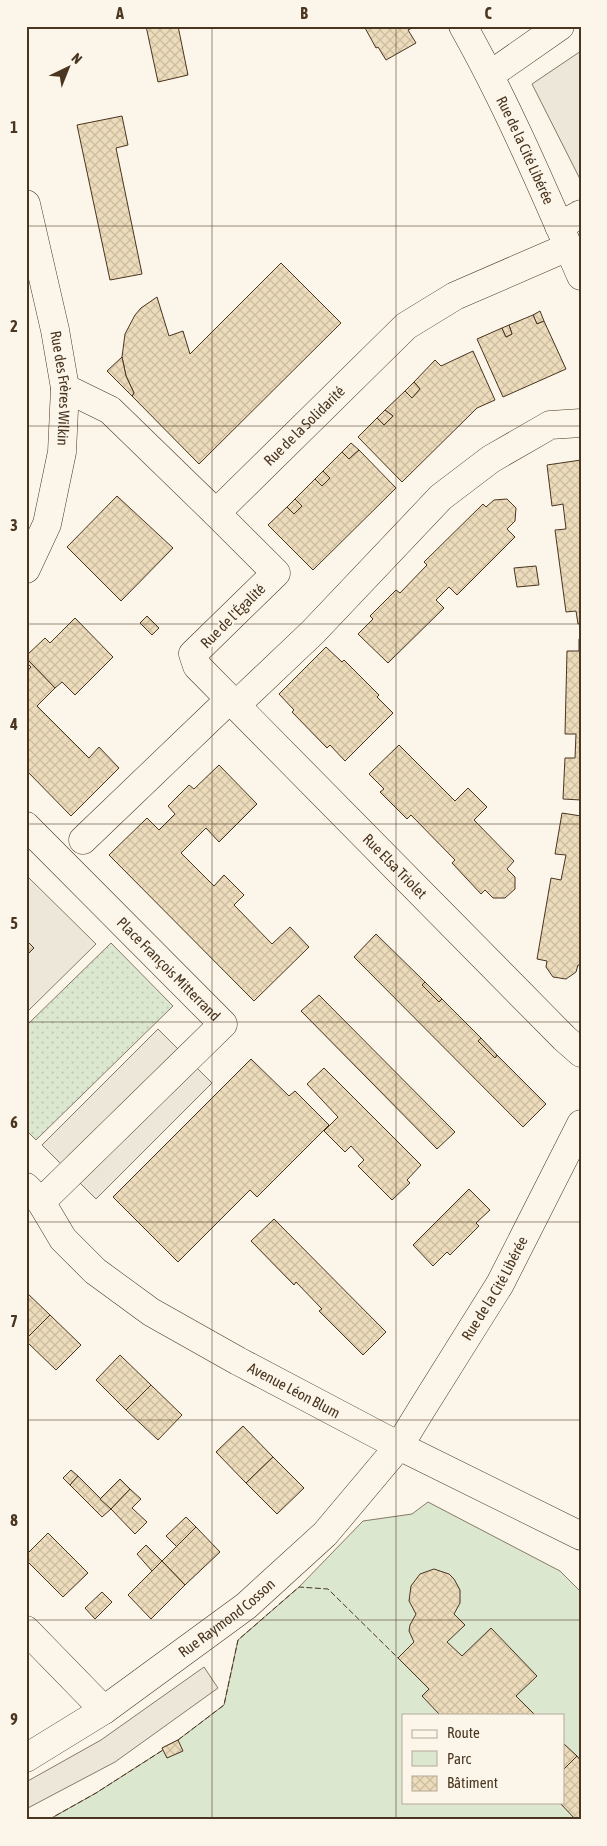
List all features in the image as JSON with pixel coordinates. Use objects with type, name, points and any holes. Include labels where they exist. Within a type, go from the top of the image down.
[{"type":"street","name":"Rue de la Cité Libérée","points":[[463,26],[490,75],[538,175],[569,229],[581,276]]},
{"type":"street","points":[[490,75],[560,26]]},
{"type":"street","name":"Rue des Frères Wilkin","points":[[26,204],[55,330],[65,388],[62,452],[47,524],[26,568]]},
{"type":"street","name":"Rue de la Solidarité","points":[[216,513],[406,326],[569,229]]},
{"type":"street","points":[[65,388],[110,410],[216,513]]},
{"type":"street","points":[[83,840],[232,703],[313,632],[441,497],[491,458],[550,425],[581,423]]},
{"type":"street","name":"Rue de l'Égalité","points":[[210,680],[197,666],[193,654],[276,573],[216,513]]},
{"type":"street","name":"Rue Elsa Triolet","points":[[210,680],[581,1053]]},
{"type":"street","name":"Place François Mitterrand","points":[[26,826],[223,1024],[34,1194]]},
{"type":"street","name":"Rue de la Cité Libérée","points":[[399,1446],[500,1284],[581,1124]]},
{"type":"street","name":"Avenue Léon Blum","points":[[34,1194],[63,1239],[95,1271],[151,1312],[238,1361],[399,1446],[581,1536]]},
{"type":"street","name":"Rue Raymond Cosson","points":[[26,1758],[104,1710],[246,1606],[325,1534],[399,1446]]},
{"type":"street","points":[[26,1630],[104,1710]]},
{"type":"green space","points":[[111,943],[173,1006],[36,1140],[26,1130],[26,1026]]},
{"type":"green space","points":[[428,1502],[560,1571],[581,1592],[581,1820],[48,1820],[96,1793],[163,1750],[162,1748],[178,1740],[224,1705],[238,1640],[299,1587],[363,1521],[412,1514]]},
{"type":"shaded area","points":[[581,51],[581,181],[532,84]]},
{"type":"shaded area","points":[[26,875],[96,944],[26,1013]]},
{"type":"shaded area","points":[[158,1029],[212,1083],[96,1199],[42,1145]]},
{"type":"shaded area","points":[[204,1667],[218,1688],[115,1762],[26,1809],[26,1782],[101,1740]]},
{"type":"building","points":[[146,26],[178,26],[188,75],[158,82]]},
{"type":"building","points":[[364,26],[411,26],[412,28],[408,30],[416,43],[386,60],[378,47],[376,48]]},
{"type":"building","points":[[122,116],[128,145],[116,148],[142,274],[110,280],[77,125]]},
{"type":"building","points":[[281,263],[341,323],[199,464],[132,396],[134,393],[126,376],[122,357],[125,334],[141,308],[157,297],[169,336],[183,331],[190,354]]},
{"type":"building","points":[[540,311],[544,321],[537,324],[533,315]]},
{"type":"building","points":[[533,315],[537,324],[544,321],[566,369],[503,397],[477,339],[502,328],[506,337],[512,334],[509,325]]},
{"type":"building","points":[[509,325],[512,334],[506,337],[502,328]]},
{"type":"building","points":[[473,351],[495,400],[477,408],[402,482],[358,437],[377,418],[384,425],[393,416],[385,410],[405,391],[412,398],[420,389],[414,382],[435,360],[441,366]]},
{"type":"building","points":[[122,357],[126,376],[134,393],[132,396],[107,371]]},
{"type":"building","points":[[414,382],[420,389],[412,398],[405,391]]},
{"type":"building","points":[[385,410],[393,416],[384,425],[377,418]]},
{"type":"building","points":[[351,443],[359,450],[349,459],[342,452]]},
{"type":"building","points":[[359,450],[396,488],[313,570],[268,525],[287,507],[294,514],[302,506],[295,499],[315,479],[322,486],[330,478],[323,471],[342,452],[349,459]]},
{"type":"building","points":[[581,460],[581,623],[578,624],[576,611],[566,612],[555,530],[566,529],[563,504],[552,506],[547,465]]},
{"type":"building","points":[[323,471],[330,478],[322,486],[315,479]]},
{"type":"building","points":[[117,496],[173,548],[121,601],[67,547]]},
{"type":"building","points":[[295,499],[302,506],[294,514],[287,507]]},
{"type":"building","points":[[507,499],[516,508],[515,521],[507,529],[515,537],[457,595],[449,587],[436,600],[444,608],[388,663],[358,634],[373,619],[370,616],[396,590],[400,593],[427,565],[424,562],[483,504],[486,507],[494,500]]},
{"type":"building","points":[[536,566],[539,585],[517,587],[514,568]]},
{"type":"building","points":[[147,616],[159,628],[152,635],[140,623]]},
{"type":"building","points":[[75,618],[113,657],[75,695],[62,682],[55,688],[26,656],[45,638],[50,643]]},
{"type":"building","points":[[579,639],[581,639],[581,800],[563,799],[565,758],[575,758],[576,734],[565,734],[567,651],[579,651]]},
{"type":"building","points":[[326,647],[342,662],[344,660],[379,695],[377,697],[393,713],[345,761],[330,745],[327,748],[292,712],[294,710],[279,694]]},
{"type":"building","points":[[26,658],[55,688],[37,706],[89,758],[99,747],[119,768],[71,816],[26,770],[26,672],[31,667],[26,662]]},
{"type":"building","points":[[399,745],[455,801],[468,788],[487,807],[474,820],[514,861],[507,869],[515,877],[515,889],[505,898],[493,898],[485,890],[481,894],[452,863],[455,860],[411,815],[407,819],[380,792],[384,789],[369,774]]},
{"type":"building","points":[[219,765],[257,804],[219,842],[206,828],[181,853],[214,886],[224,875],[244,895],[234,905],[272,944],[290,927],[309,947],[254,1001],[109,855],[147,818],[159,830],[175,814],[168,806],[189,785],[194,789]]},
{"type":"building","points":[[562,813],[581,816],[581,965],[578,965],[576,972],[566,979],[553,977],[546,967],[547,961],[537,959],[551,878],[561,880],[566,855],[555,854]]},
{"type":"building","points":[[376,934],[425,982],[422,985],[439,1002],[442,999],[481,1038],[478,1041],[495,1058],[497,1055],[546,1104],[523,1127],[354,957]]},
{"type":"building","points":[[26,940],[34,948],[26,956]]},
{"type":"building","points":[[425,982],[442,999],[439,1002],[422,985]]},
{"type":"building","points":[[319,995],[455,1132],[437,1149],[301,1011]]},
{"type":"building","points":[[481,1038],[497,1055],[495,1058],[478,1041]]},
{"type":"building","points":[[251,1059],[289,1096],[295,1091],[329,1125],[257,1197],[250,1190],[178,1262],[113,1197]]},
{"type":"building","points":[[324,1068],[421,1165],[407,1180],[410,1183],[392,1200],[358,1166],[364,1160],[351,1146],[345,1152],[324,1131],[338,1117],[307,1084]]},
{"type":"building","points":[[469,1189],[490,1210],[476,1223],[479,1226],[450,1255],[447,1252],[433,1266],[413,1245]]},
{"type":"building","points":[[274,1219],[386,1332],[363,1355],[319,1311],[322,1309],[296,1282],[294,1285],[251,1241]]},
{"type":"building","points":[[26,1292],[50,1315],[26,1339]]},
{"type":"building","points":[[50,1315],[81,1345],[56,1370],[26,1341]]},
{"type":"building","points":[[120,1355],[151,1385],[126,1410],[96,1380]]},
{"type":"building","points":[[151,1385],[182,1415],[158,1440],[126,1410]]},
{"type":"building","points":[[243,1426],[273,1457],[246,1483],[216,1452]]},
{"type":"building","points":[[273,1457],[304,1488],[277,1514],[246,1483]]},
{"type":"building","points":[[71,1470],[78,1476],[70,1485],[63,1478]]},
{"type":"building","points":[[78,1476],[111,1509],[102,1517],[70,1485]]},
{"type":"building","points":[[120,1479],[130,1489],[111,1509],[100,1499]]},
{"type":"building","points":[[130,1489],[141,1499],[132,1508],[147,1522],[135,1534],[111,1509]]},
{"type":"building","points":[[186,1517],[196,1527],[177,1547],[166,1536]]},
{"type":"building","points":[[196,1527],[220,1552],[185,1585],[162,1561]]},
{"type":"building","points":[[48,1533],[88,1573],[63,1597],[26,1560],[26,1555]]},
{"type":"building","points":[[146,1545],[162,1561],[152,1571],[137,1554]]},
{"type":"building","points":[[162,1561],[185,1585],[151,1619],[128,1595]]},
{"type":"building","points":[[434,1569],[449,1574],[460,1590],[460,1603],[454,1614],[465,1625],[447,1642],[462,1656],[491,1628],[537,1676],[516,1696],[534,1714],[439,1714],[422,1696],[429,1689],[398,1658],[414,1642],[409,1631],[416,1614],[409,1601],[411,1586],[420,1574]]},
{"type":"building","points":[[102,1592],[112,1602],[95,1619],[85,1608]]},
{"type":"building","points":[[178,1740],[183,1751],[167,1758],[162,1748]]},
{"type":"building","points":[[564,1744],[577,1756],[564,1769]]},
{"type":"building","points":[[577,1756],[581,1761],[581,1820],[576,1820],[561,1804],[564,1804],[564,1769]]},
{"type":"fence","points":[[178,1740],[224,1705],[238,1640],[299,1587],[328,1589],[398,1658]]},
{"type":"fence","points":[[48,1820],[96,1793],[163,1750]]}]
